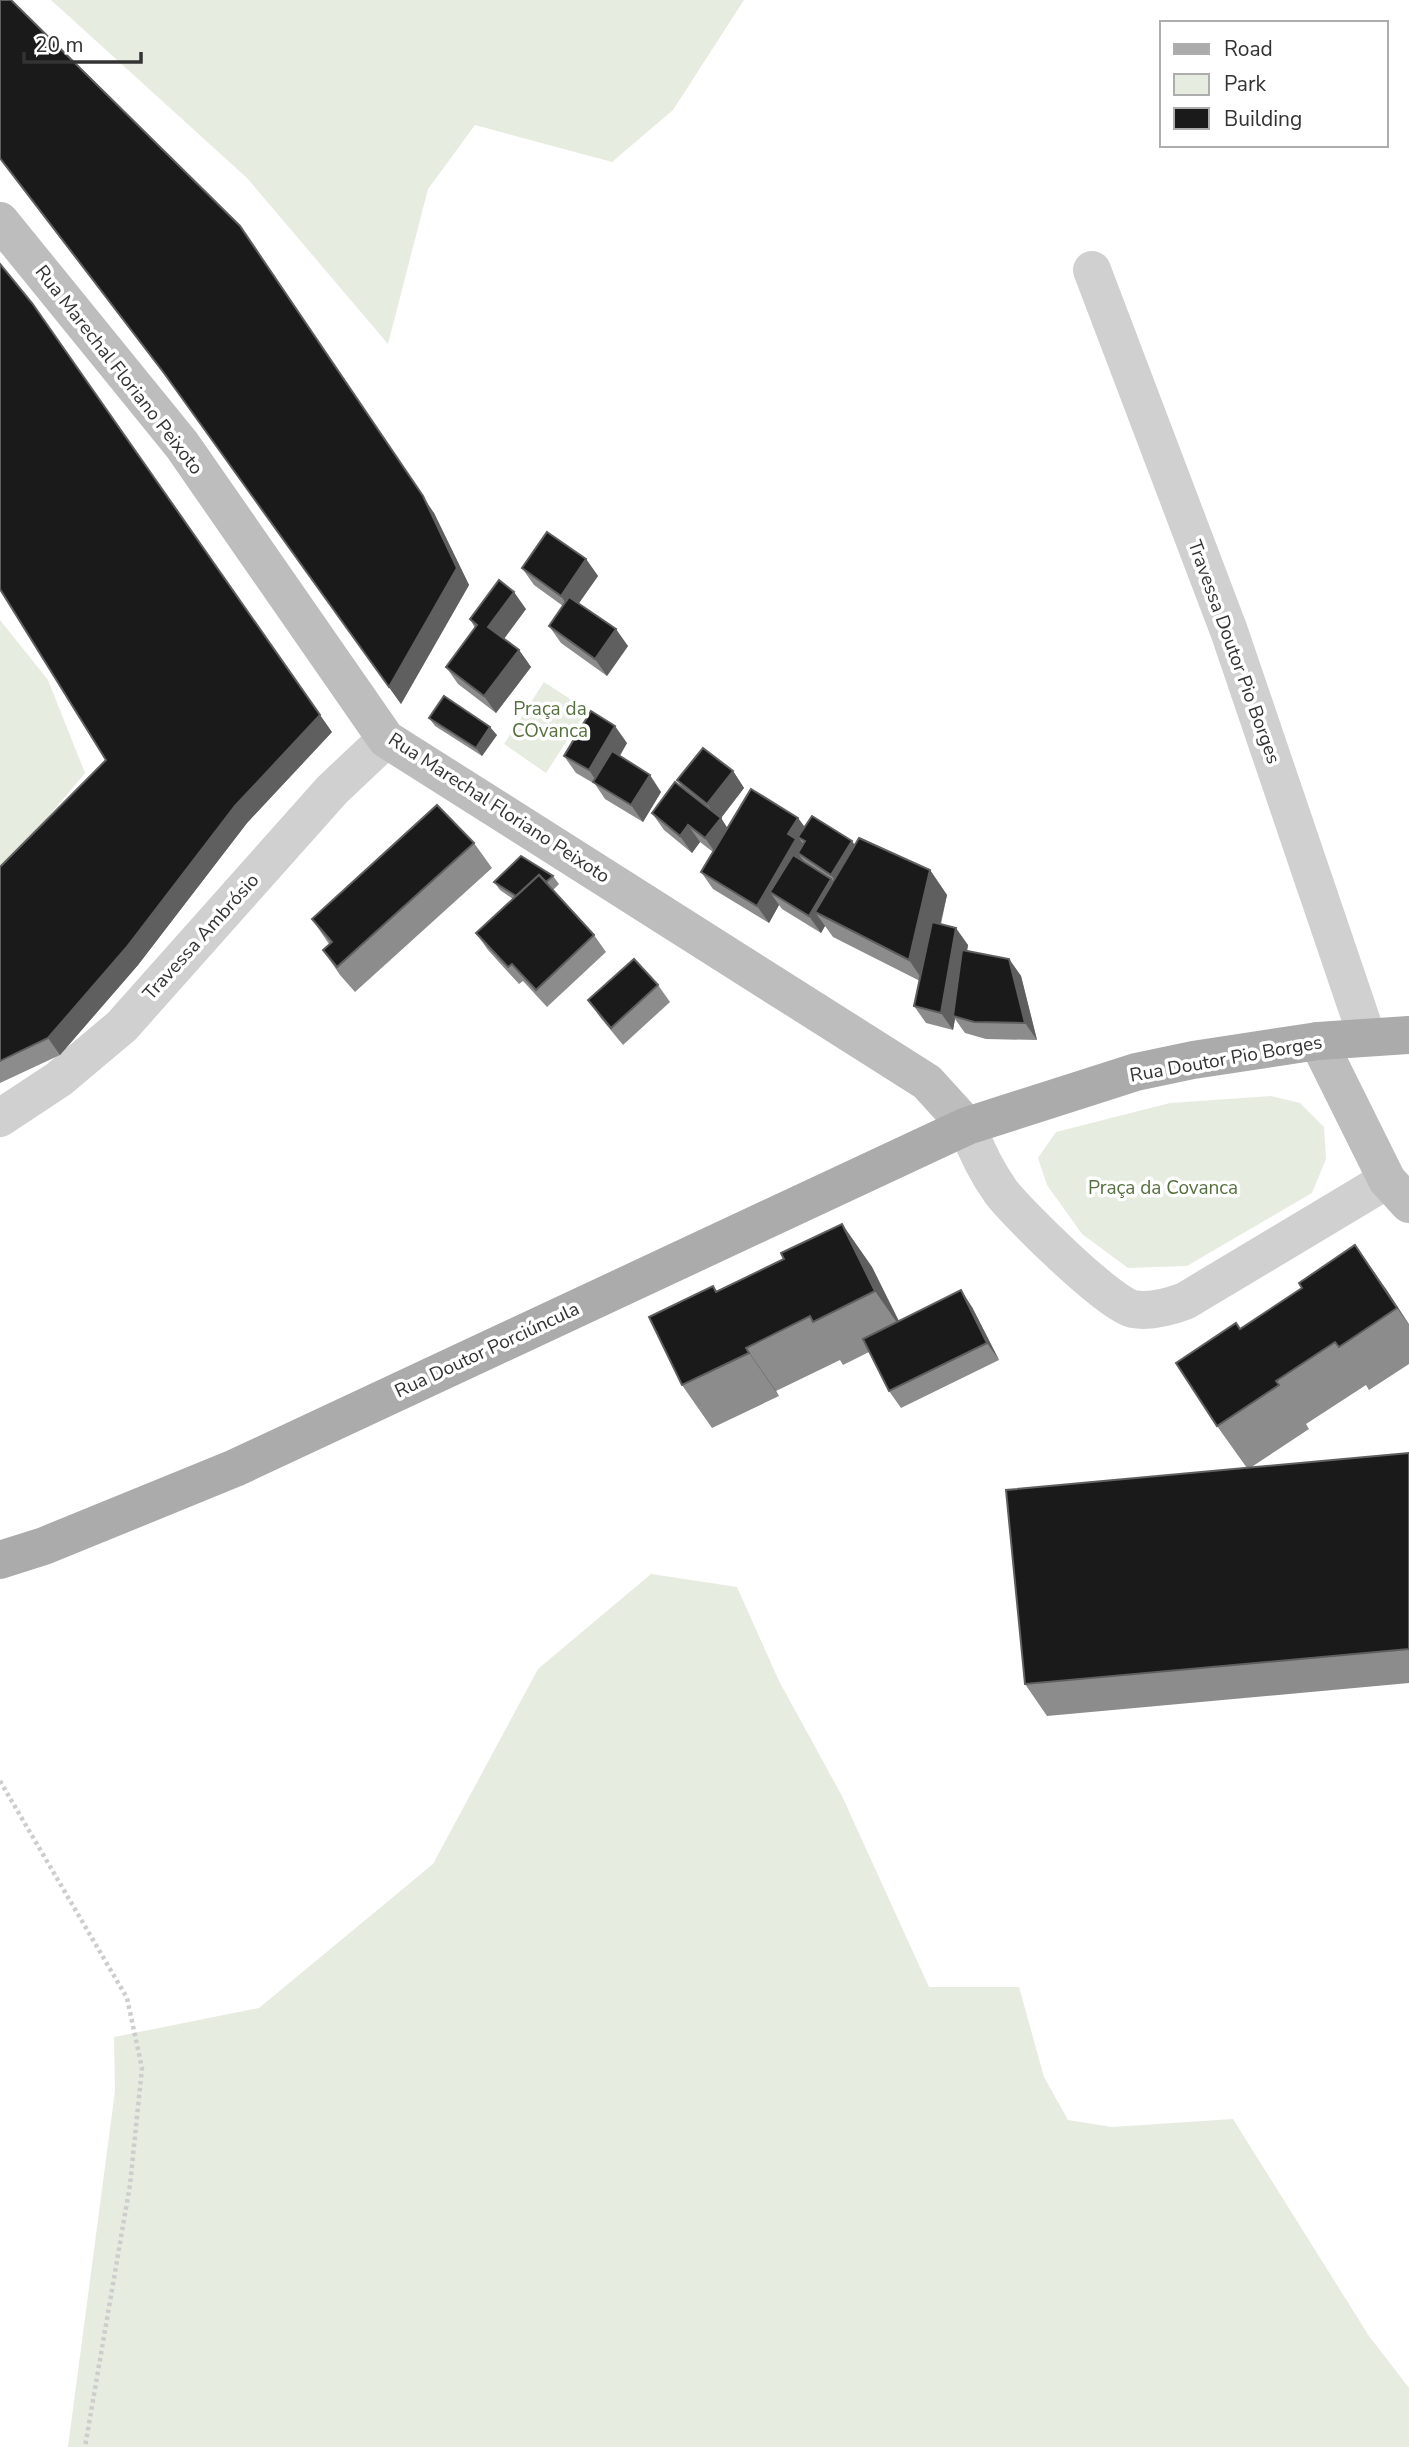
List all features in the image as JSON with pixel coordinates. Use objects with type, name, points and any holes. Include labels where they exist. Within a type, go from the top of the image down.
[{"type":"main road","name":"Rua Marechal Floriano Peixoto","points":[[0,221],[182,445],[386,739],[927,1082],[967,1126]]},
{"type":"main road","name":"Rua Doutor Pio Borges","points":[[967,1126],[1136,1072],[1193,1060],[1318,1041],[1409,1035]]},
{"type":"main road","points":[[1318,1041],[1398,1192]]},
{"type":"main road","name":"Rua Doutor Porciúncula","points":[[0,1560],[44,1546],[235,1468],[967,1126]]},
{"type":"street","name":"Travessa Doutor Pio Borges","points":[[1092,270],[1229,631],[1367,1037]]},
{"type":"street","name":"Travessa Ambrósio","points":[[0,1118],[59,1079],[121,1026],[332,790],[386,739]]},
{"type":"street","points":[[967,1126],[979,1159],[1003,1194],[1094,1285],[1130,1309],[1166,1308],[1185,1301],[1398,1192]]},
{"type":"path","points":[[0,1781],[127,1998],[142,2068],[130,2185],[85,2447]]},
{"type":"green space","points":[[51,0],[744,0],[673,110],[612,162],[475,125],[428,189],[388,344],[247,178]]},
{"type":"green space","points":[[0,620],[48,680],[85,773],[0,874]]},
{"type":"green space","name":"Praça da COvanca","points":[[544,682],[587,710],[546,773],[504,744]]},
{"type":"green space","name":"Praça da Covanca","points":[[1271,1096],[1300,1103],[1324,1127],[1326,1159],[1312,1193],[1187,1266],[1128,1268],[1082,1234],[1047,1185],[1038,1158],[1056,1132],[1170,1103]]},
{"type":"green space","points":[[651,1574],[737,1587],[779,1681],[842,1796],[929,1987],[1019,1987],[1044,2077],[1068,2120],[1112,2127],[1233,2119],[1369,2336],[1409,2388],[1409,2447],[68,2447],[115,2091],[114,2037],[259,2008],[433,1864],[538,1669]]},
{"type":"building","points":[[0,0],[11,0],[240,226],[423,496],[457,568],[389,687],[164,373],[0,158]]},
{"type":"building","points":[[0,264],[32,303],[320,715],[235,806],[126,948],[48,1038],[0,1061],[0,867],[106,760],[0,589]]},
{"type":"building","points":[[547,532],[586,559],[561,596],[522,568]]},
{"type":"building","points":[[499,580],[514,592],[488,627],[519,650],[484,696],[446,667],[477,625],[470,619]]},
{"type":"building","points":[[569,597],[616,629],[595,659],[549,626]]},
{"type":"building","points":[[444,696],[490,727],[476,748],[429,718]]},
{"type":"building","points":[[591,711],[615,726],[589,770],[564,756]]},
{"type":"building","points":[[703,748],[733,771],[707,804],[677,780]]},
{"type":"building","points":[[612,751],[650,775],[631,805],[593,782]]},
{"type":"building","points":[[675,782],[721,818],[705,838],[688,825],[680,836],[652,813]]},
{"type":"building","points":[[751,789],[798,818],[788,834],[796,839],[757,906],[701,872]]},
{"type":"building","points":[[437,805],[474,843],[337,967],[323,950],[332,942],[312,919]]},
{"type":"building","points":[[812,816],[852,841],[831,875],[798,853],[805,841],[798,837]]},
{"type":"building","points":[[859,838],[930,870],[909,960],[815,912]]},
{"type":"building","points":[[793,855],[831,879],[809,916],[770,892]]},
{"type":"building","points":[[521,856],[553,876],[546,882],[539,875],[516,896],[494,882]]},
{"type":"building","points":[[539,875],[594,935],[536,990],[512,964],[508,967],[476,933]]},
{"type":"building","points":[[932,922],[956,928],[941,1013],[914,1006]]},
{"type":"building","points":[[962,950],[1009,959],[1025,1023],[974,1022],[953,1016]]},
{"type":"building","points":[[634,959],[658,985],[611,1028],[588,1000]]},
{"type":"building","points":[[842,1224],[875,1291],[813,1322],[810,1316],[746,1348],[749,1353],[682,1385],[649,1317],[713,1286],[716,1292],[784,1259],[781,1253]]},
{"type":"building","points":[[1355,1245],[1397,1308],[1339,1347],[1335,1342],[1276,1381],[1279,1385],[1217,1426],[1176,1363],[1236,1323],[1240,1329],[1302,1288],[1299,1283]]},
{"type":"building","points":[[961,1290],[987,1343],[889,1391],[863,1339]]},
{"type":"building","points":[[1409,1453],[1409,1649],[1025,1684],[1006,1490]]}]
